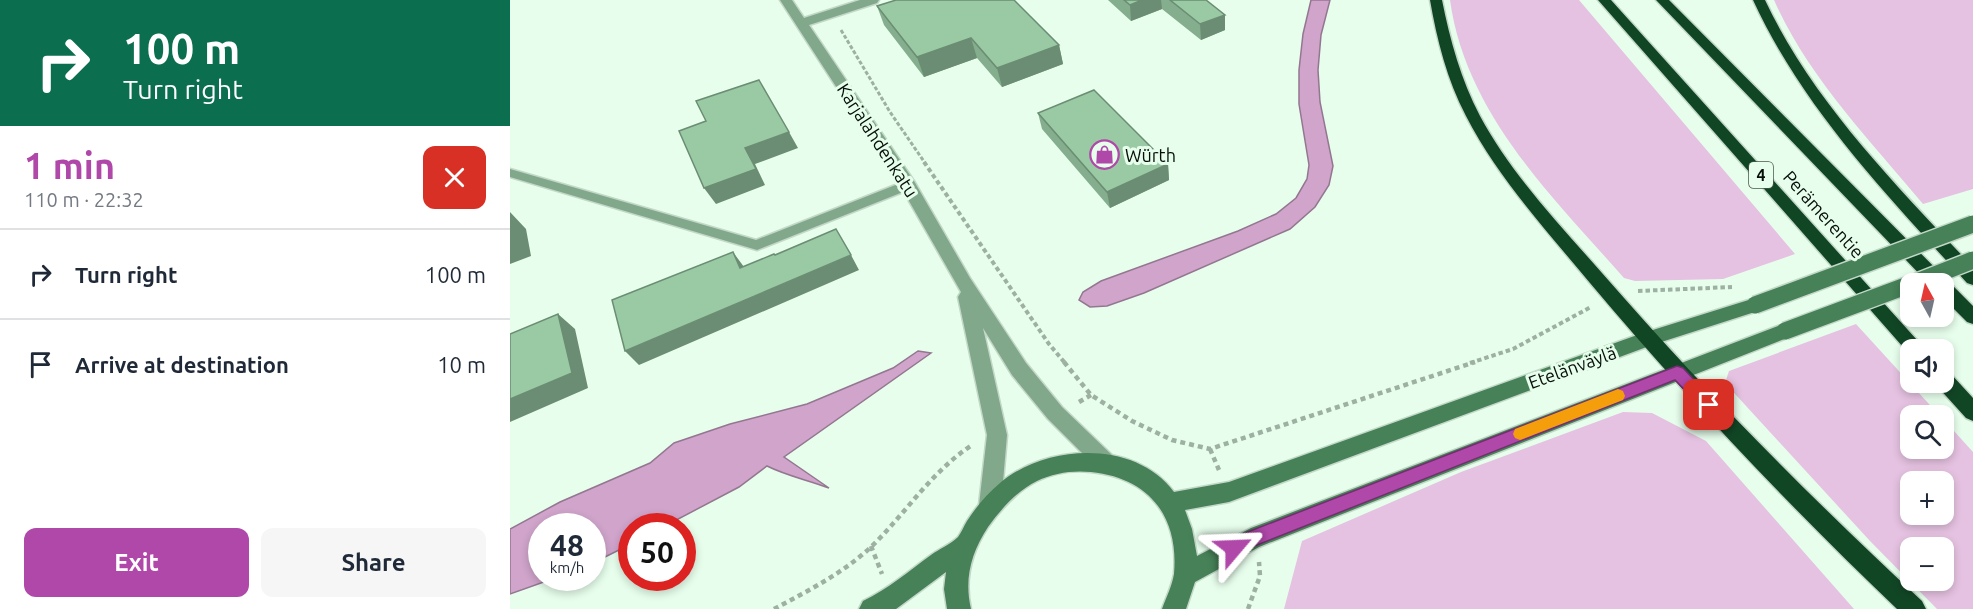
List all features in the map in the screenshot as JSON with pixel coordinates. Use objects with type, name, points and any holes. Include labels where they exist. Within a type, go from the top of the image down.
[{"type":"highway","points":[[1436,0],[1442,35],[1462,93],[1481,132],[1523,192],[1677,372],[1820,521],[1914,609]]},
{"type":"highway","name":"Perämerentie","points":[[1604,0],[1907,339]]},
{"type":"highway","name":"Perämerentie","points":[[1662,0],[1929,273]]},
{"type":"highway","points":[[1759,0],[1774,33],[1829,112],[1899,199],[1973,278]]},
{"type":"highway","points":[[1954,298],[1973,317]]},
{"type":"highway","points":[[1954,391],[1973,412]]},
{"type":"main road","name":"Etelänväylä","points":[[1170,502],[1229,492],[1647,339],[1755,305],[1973,224]]},
{"type":"main road","points":[[1939,273],[1973,260]]},
{"type":"main road","points":[[1185,575],[1251,539],[1677,372],[1900,288]]},
{"type":"main road","points":[[959,609],[957,574],[964,545],[990,505],[1024,477],[1065,462],[1106,462],[1125,467],[1142,476],[1170,502],[1184,536],[1185,575],[1173,609]]},
{"type":"main road","points":[[871,609],[886,602],[964,545]]},
{"type":"street","name":"Karjalahdenkatu","points":[[786,0],[908,185],[964,283],[1019,369],[1055,413],[1106,462]]},
{"type":"street","points":[[801,23],[873,0]]},
{"type":"street","name":"Karjalahdenkatu","points":[[964,283],[997,435],[990,505]]},
{"type":"lane","points":[[510,173],[757,245],[908,185]]},
{"type":"path","points":[[831,13],[890,112],[1049,344],[1091,394],[1132,421],[1172,440],[1210,449],[1513,349],[1594,306]]},
{"type":"path","points":[[1633,291],[1653,288],[1740,285]]},
{"type":"path","points":[[1055,413],[1074,406],[1091,394]]},
{"type":"path","points":[[774,609],[827,582],[872,546],[929,479],[955,455],[976,443],[997,435]]},
{"type":"path","points":[[1210,449],[1218,467]]},
{"type":"path","points":[[872,546],[882,575]]},
{"type":"path","points":[[1248,609],[1260,576],[1259,556]]},
{"type":"shaded area","points":[[1311,0],[1330,0],[1321,35],[1318,70],[1320,102],[1333,166],[1329,185],[1315,207],[1290,229],[1144,293],[1107,306],[1090,307],[1079,300],[1083,292],[1101,281],[1238,231],[1276,214],[1296,198],[1307,179],[1309,165],[1299,104],[1299,70],[1303,34]]},
{"type":"shaded area","points":[[1450,0],[1579,0],[1795,254],[1723,279],[1635,281],[1624,278],[1541,184],[1493,116],[1474,80],[1459,41]]},
{"type":"shaded area","points":[[1774,0],[1973,0],[1973,189],[1923,204],[1822,82],[1788,28]]},
{"type":"shaded area","points":[[1856,324],[1900,372],[1900,393],[1919,393],[1930,405],[1900,405],[1900,459],[1954,459],[1954,431],[1973,452],[1973,609],[1937,609],[1919,591],[1954,591],[1954,537],[1900,537],[1900,571],[1725,383],[1729,371]]},
{"type":"shaded area","points":[[918,351],[931,353],[784,457],[829,488],[767,466],[739,487],[690,513],[618,513],[618,550],[606,556],[606,513],[540,513],[650,463],[674,443],[730,424],[807,404],[893,368]]},
{"type":"shaded area","points":[[1623,412],[1652,413],[1706,441],[1854,609],[1284,609],[1302,541],[1461,472]]},
{"type":"shaded area","points":[[528,519],[528,588],[510,594],[510,529]]},
{"type":"building","points":[[896,0],[1014,0],[1059,45],[997,68],[971,38],[917,57],[877,6]]},
{"type":"building","points":[[1124,0],[1142,0],[1130,5]]},
{"type":"building","points":[[1170,0],[1206,0],[1225,15],[1200,24]]},
{"type":"building","points":[[759,80],[789,132],[745,148],[756,169],[704,188],[679,131],[706,121],[696,101]]},
{"type":"building","name":"Würth","points":[[1094,90],[1168,164],[1107,192],[1038,113]]},
{"type":"building","points":[[836,229],[851,255],[625,351],[612,300],[733,252],[740,268]]},
{"type":"building","points":[[558,314],[572,373],[510,399],[510,334]]},
{"type":"slow traffic","points":[[1520,434],[1618,396]]},
{"type":"place","name":"Würth","points":[[1104,155]]},
{"type":"route","points":[[1234,548],[1251,539],[1677,372],[1709,405]]}]
